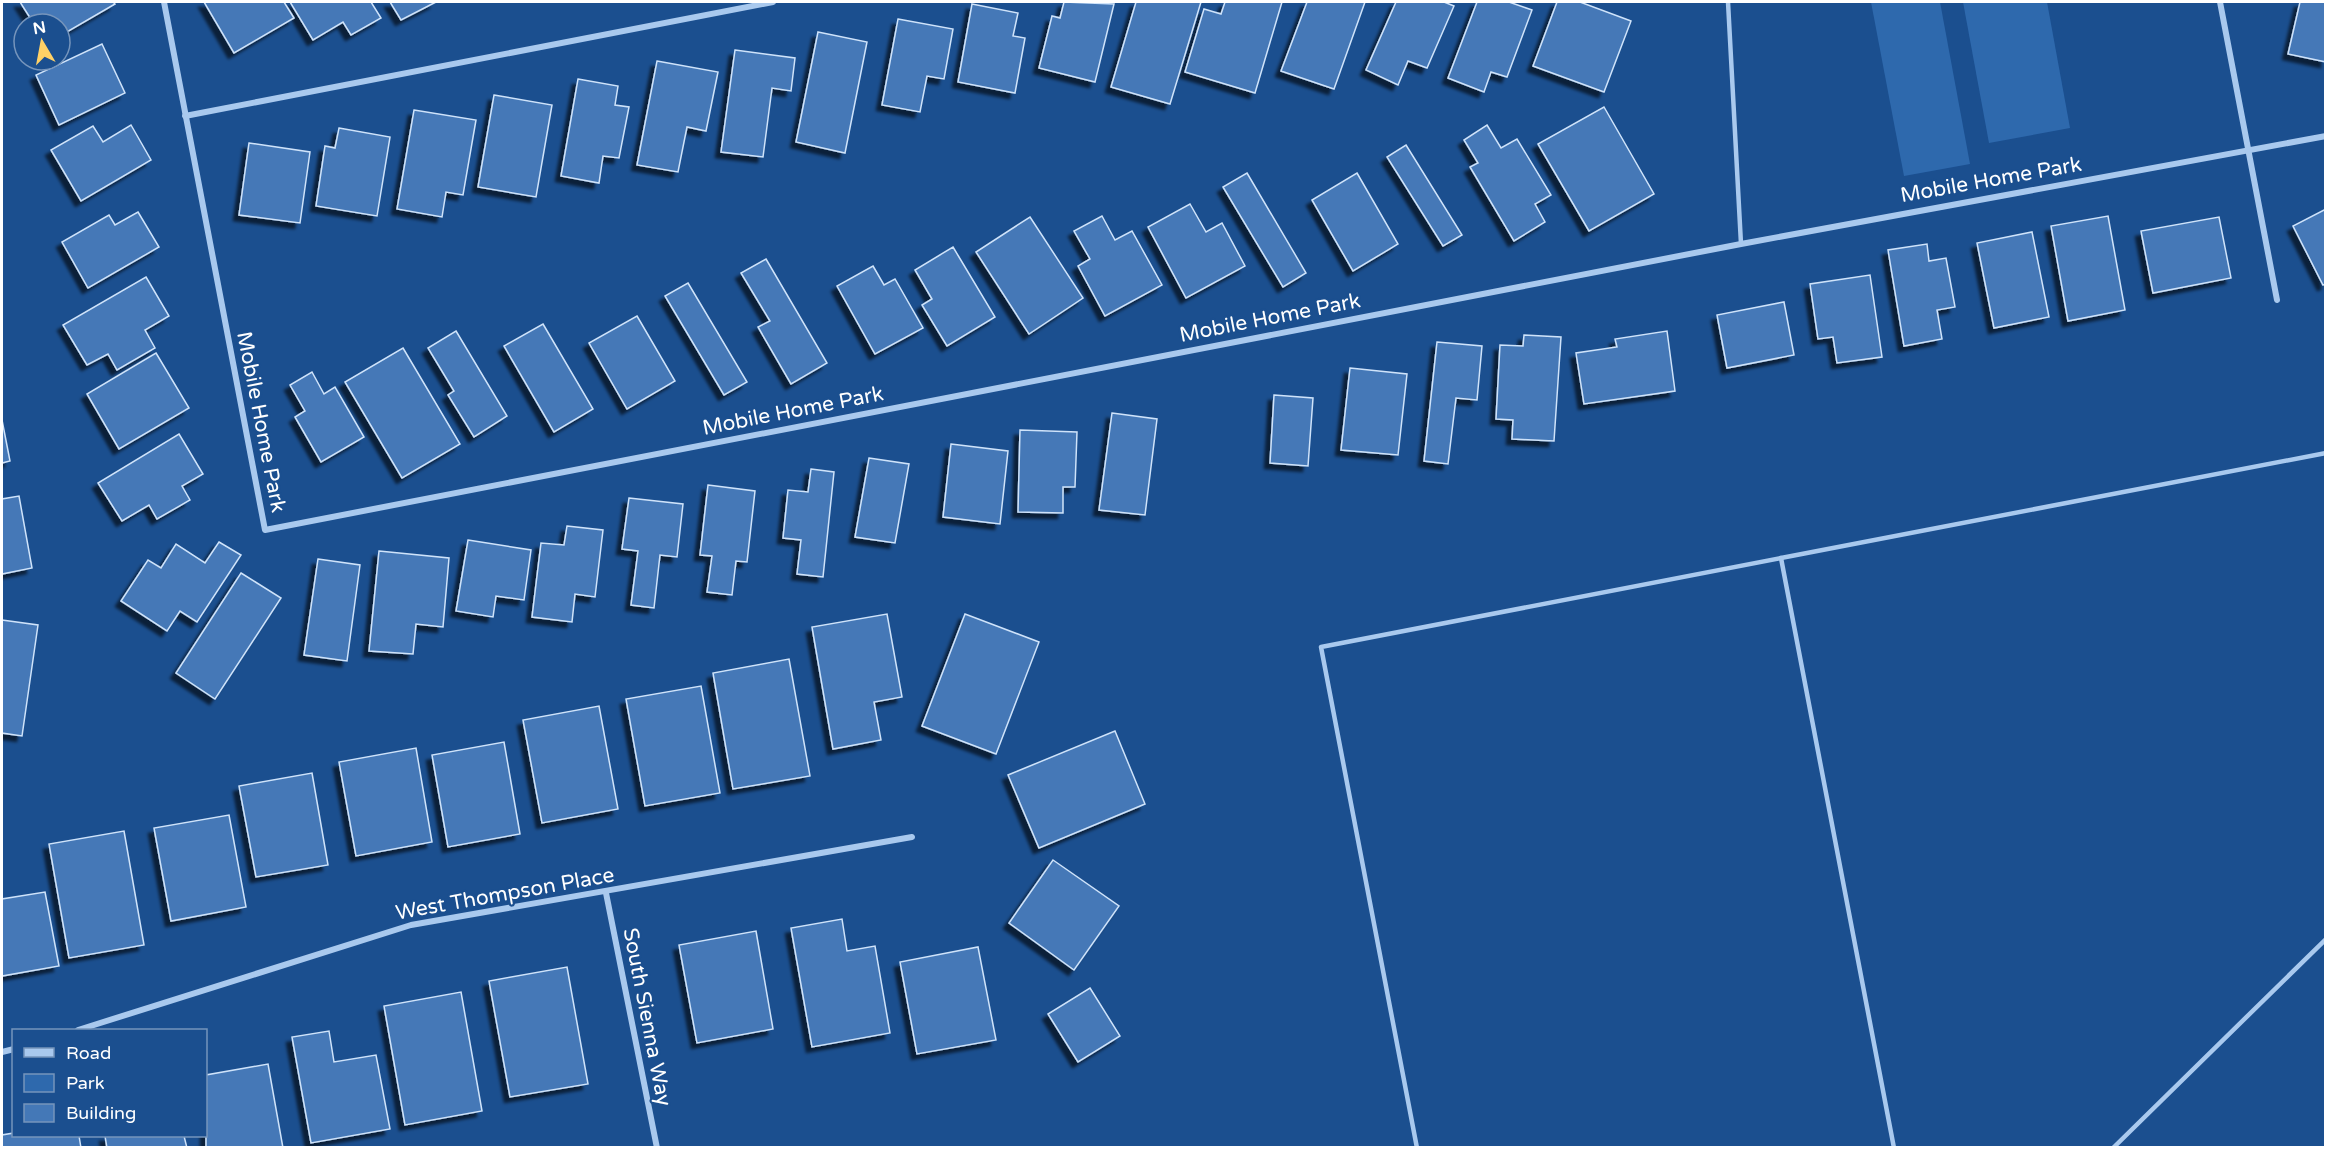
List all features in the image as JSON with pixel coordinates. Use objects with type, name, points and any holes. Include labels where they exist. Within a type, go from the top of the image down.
[{"type":"street","name":"Mobile Home Park","points":[[164,2],[265,530],[1741,244],[2325,136]]},
{"type":"street","points":[[185,116],[774,2]]},
{"type":"street","points":[[2220,2],[2277,300]]},
{"type":"street","name":"West Thompson Place","points":[[81,1029],[411,925],[606,893],[912,837]]},
{"type":"street","name":"South Sienna Way","points":[[606,893],[657,1148]]},
{"type":"lane","points":[[1728,2],[1741,244]]},
{"type":"lane","points":[[1417,1148],[1321,647],[2325,453]]},
{"type":"lane","points":[[1781,558],[1894,1148]]},
{"type":"lane","points":[[2113,1148],[2325,939]]},
{"type":"green space","points":[[1871,2],[1940,2],[1970,164],[1904,176]]},
{"type":"green space","points":[[1963,2],[2047,2],[2070,128],[1989,143]]},
{"type":"building","points":[[20,2],[113,2],[115,4],[72,29],[72,12],[26,12]]},
{"type":"building","points":[[204,2],[284,2],[294,18],[234,53]]},
{"type":"building","points":[[290,2],[371,2],[381,18],[351,35],[343,22],[313,40]]},
{"type":"building","points":[[390,2],[436,2],[401,20]]},
{"type":"building","points":[[1064,2],[1114,4],[1095,82],[1039,68],[1052,16],[1060,18]]},
{"type":"building","points":[[1136,2],[1201,2],[1170,104],[1111,87]]},
{"type":"building","points":[[1225,2],[1282,2],[1255,93],[1185,72],[1204,9],[1221,14]]},
{"type":"building","points":[[1307,2],[1365,2],[1334,89],[1281,71]]},
{"type":"building","points":[[1396,2],[1444,2],[1454,6],[1427,68],[1408,61],[1398,85],[1366,70]]},
{"type":"building","points":[[1477,2],[1509,2],[1532,10],[1507,77],[1491,72],[1484,92],[1448,78]]},
{"type":"building","points":[[1557,2],[1580,2],[1631,21],[1604,92],[1533,66]]},
{"type":"building","points":[[2300,2],[2326,2],[2326,62],[2288,54]]},
{"type":"building","points":[[972,4],[1018,13],[1013,36],[1025,38],[1015,93],[958,82]]},
{"type":"building","points":[[898,19],[953,29],[944,79],[927,76],[920,112],[882,105]]},
{"type":"building","points":[[818,32],[867,42],[845,153],[796,142]]},
{"type":"building","points":[[102,44],[125,93],[59,125],[36,75],[42,72],[72,72],[72,58]]},
{"type":"building","points":[[735,50],[795,58],[791,91],[772,88],[763,157],[721,152]]},
{"type":"building","points":[[657,61],[718,72],[706,131],[687,127],[678,172],[637,165]]},
{"type":"building","points":[[578,79],[618,86],[615,105],[629,107],[619,158],[603,156],[599,183],[561,176]]},
{"type":"building","points":[[494,95],[552,105],[536,197],[478,187]]},
{"type":"building","points":[[1604,107],[1654,194],[1589,231],[1538,144]]},
{"type":"building","points":[[414,110],[476,120],[463,195],[446,192],[442,217],[397,209]]},
{"type":"building","points":[[131,125],[151,160],[81,201],[51,150],[93,126],[103,142]]},
{"type":"building","points":[[1487,125],[1501,148],[1517,139],[1551,195],[1535,204],[1545,222],[1514,241],[1470,167],[1478,163],[1464,140]]},
{"type":"building","points":[[339,128],[390,137],[377,216],[316,206],[325,146],[335,148]]},
{"type":"building","points":[[249,143],[310,152],[300,223],[239,215]]},
{"type":"building","points":[[1406,145],[1462,235],[1443,246],[1387,157]]},
{"type":"building","points":[[1247,173],[1306,273],[1283,287],[1223,187]]},
{"type":"building","points":[[1357,173],[1398,244],[1353,271],[1312,200]]},
{"type":"building","points":[[1190,204],[1206,232],[1222,223],[1245,266],[1186,298],[1148,227]]},
{"type":"building","points":[[2326,209],[2326,284],[2323,285],[2293,226]]},
{"type":"building","points":[[138,212],[159,247],[88,288],[62,242],[109,215],[115,225]]},
{"type":"building","points":[[1102,216],[1115,240],[1132,231],[1162,285],[1105,316],[1078,266],[1090,259],[1074,231]]},
{"type":"building","points":[[2108,216],[2125,310],[2068,321],[2051,226]]},
{"type":"building","points":[[1030,217],[1083,298],[1029,334],[976,252]]},
{"type":"building","points":[[2219,217],[2231,278],[2153,293],[2141,231]]},
{"type":"building","points":[[2032,232],[2049,317],[1994,328],[1977,243]]},
{"type":"building","points":[[1927,244],[1929,261],[1946,258],[1955,307],[1937,310],[1942,339],[1904,346],[1888,250]]},
{"type":"building","points":[[953,247],[995,317],[947,346],[922,305],[932,299],[915,270]]},
{"type":"building","points":[[766,259],[827,363],[791,384],[758,327],[770,321],[741,273]]},
{"type":"building","points":[[873,266],[884,285],[895,279],[923,328],[875,354],[837,286]]},
{"type":"building","points":[[1870,275],[1882,357],[1837,363],[1833,337],[1818,339],[1810,284]]},
{"type":"building","points":[[146,277],[169,316],[145,330],[155,348],[117,370],[108,354],[87,365],[63,325]]},
{"type":"building","points":[[688,283],[747,382],[724,395],[665,296]]},
{"type":"building","points":[[1784,302],[1794,355],[1727,368],[1717,315]]},
{"type":"building","points":[[637,316],[675,381],[627,409],[589,343]]},
{"type":"building","points":[[543,324],[593,409],[554,432],[504,346]]},
{"type":"building","points":[[456,331],[507,416],[474,437],[448,395],[454,391],[428,348]]},
{"type":"building","points":[[1667,331],[1675,391],[1584,404],[1576,353],[1617,347],[1615,339]]},
{"type":"building","points":[[1524,335],[1561,337],[1554,441],[1512,439],[1513,420],[1496,419],[1500,345],[1523,346]]},
{"type":"building","points":[[1437,342],[1482,346],[1477,400],[1456,398],[1448,464],[1424,461]]},
{"type":"building","points":[[403,348],[460,444],[402,478],[345,382]]},
{"type":"building","points":[[156,353],[189,408],[119,449],[87,394]]},
{"type":"building","points":[[1350,368],[1407,374],[1398,455],[1341,450]]},
{"type":"building","points":[[312,372],[324,394],[335,387],[364,437],[321,462],[295,417],[305,411],[290,385]]},
{"type":"building","points":[[1274,395],[1313,398],[1308,466],[1270,463]]},
{"type":"building","points":[[1112,413],[1157,419],[1145,515],[1099,510]]},
{"type":"building","points":[[2,420],[10,461],[2,463]]},
{"type":"building","points":[[1020,430],[1077,432],[1075,487],[1063,487],[1063,513],[1018,512]]},
{"type":"building","points":[[179,434],[203,474],[182,486],[190,500],[157,519],[149,505],[122,521],[98,483]]},
{"type":"building","points":[[951,444],[1008,451],[1000,524],[943,517]]},
{"type":"building","points":[[869,458],[909,464],[895,543],[855,537]]},
{"type":"building","points":[[811,469],[834,472],[823,577],[797,574],[801,540],[783,538],[788,490],[808,492]]},
{"type":"building","points":[[708,485],[755,491],[747,562],[736,561],[732,595],[707,592],[712,556],[700,555]]},
{"type":"building","points":[[19,496],[32,568],[2,574],[2,499]]},
{"type":"building","points":[[629,498],[683,504],[677,557],[660,555],[654,608],[631,605],[638,551],[622,549]]},
{"type":"building","points":[[567,526],[603,530],[595,597],[575,594],[572,622],[532,617],[541,543],[564,545]]},
{"type":"building","points":[[468,540],[531,550],[524,600],[496,596],[493,617],[456,611]]},
{"type":"building","points":[[219,542],[241,555],[197,622],[180,611],[167,631],[121,601],[148,560],[161,568],[176,544],[205,563]]},
{"type":"building","points":[[379,551],[449,558],[443,627],[416,624],[413,654],[369,651]]},
{"type":"building","points":[[318,559],[360,565],[347,661],[304,655]]},
{"type":"building","points":[[241,573],[281,598],[215,699],[176,673]]},
{"type":"building","points":[[887,614],[902,697],[874,702],[881,740],[833,749],[812,627]]},
{"type":"building","points":[[965,614],[1039,642],[996,754],[922,726]]},
{"type":"building","points":[[2,620],[38,625],[22,736],[2,733]]},
{"type":"building","points":[[789,659],[810,776],[733,789],[713,673]]},
{"type":"building","points":[[701,686],[720,793],[645,806],[626,699]]},
{"type":"building","points":[[599,706],[618,809],[542,823],[523,720]]},
{"type":"building","points":[[1115,731],[1145,804],[1039,848],[1008,775]]},
{"type":"building","points":[[504,742],[520,834],[448,847],[432,755]]},
{"type":"building","points":[[416,748],[432,842],[356,856],[339,762]]},
{"type":"building","points":[[312,773],[328,865],[256,877],[239,786]]},
{"type":"building","points":[[229,815],[246,907],[171,921],[154,828]]},
{"type":"building","points":[[124,831],[144,945],[69,958],[49,844]]},
{"type":"building","points":[[1053,860],[1119,906],[1074,970],[1009,923]]},
{"type":"building","points":[[45,892],[59,966],[2,976],[2,899]]},
{"type":"building","points":[[842,919],[847,951],[875,946],[890,1033],[812,1047],[791,928]]},
{"type":"building","points":[[756,931],[773,1029],[697,1043],[679,945]]},
{"type":"building","points":[[978,947],[996,1040],[917,1054],[900,962]]},
{"type":"building","points":[[567,967],[588,1084],[510,1097],[489,981]]},
{"type":"building","points":[[1090,988],[1120,1036],[1078,1062],[1048,1014]]},
{"type":"building","points":[[461,992],[482,1111],[405,1125],[384,1006]]},
{"type":"building","points":[[329,1031],[334,1062],[376,1055],[390,1129],[311,1143],[292,1037]]},
{"type":"building","points":[[268,1064],[283,1148],[206,1148],[207,1075]]},
{"type":"building","points":[[12,1133],[12,1137],[79,1137],[81,1148],[2,1148],[2,1135]]},
{"type":"building","points":[[105,1137],[184,1137],[187,1148],[107,1148]]}]
